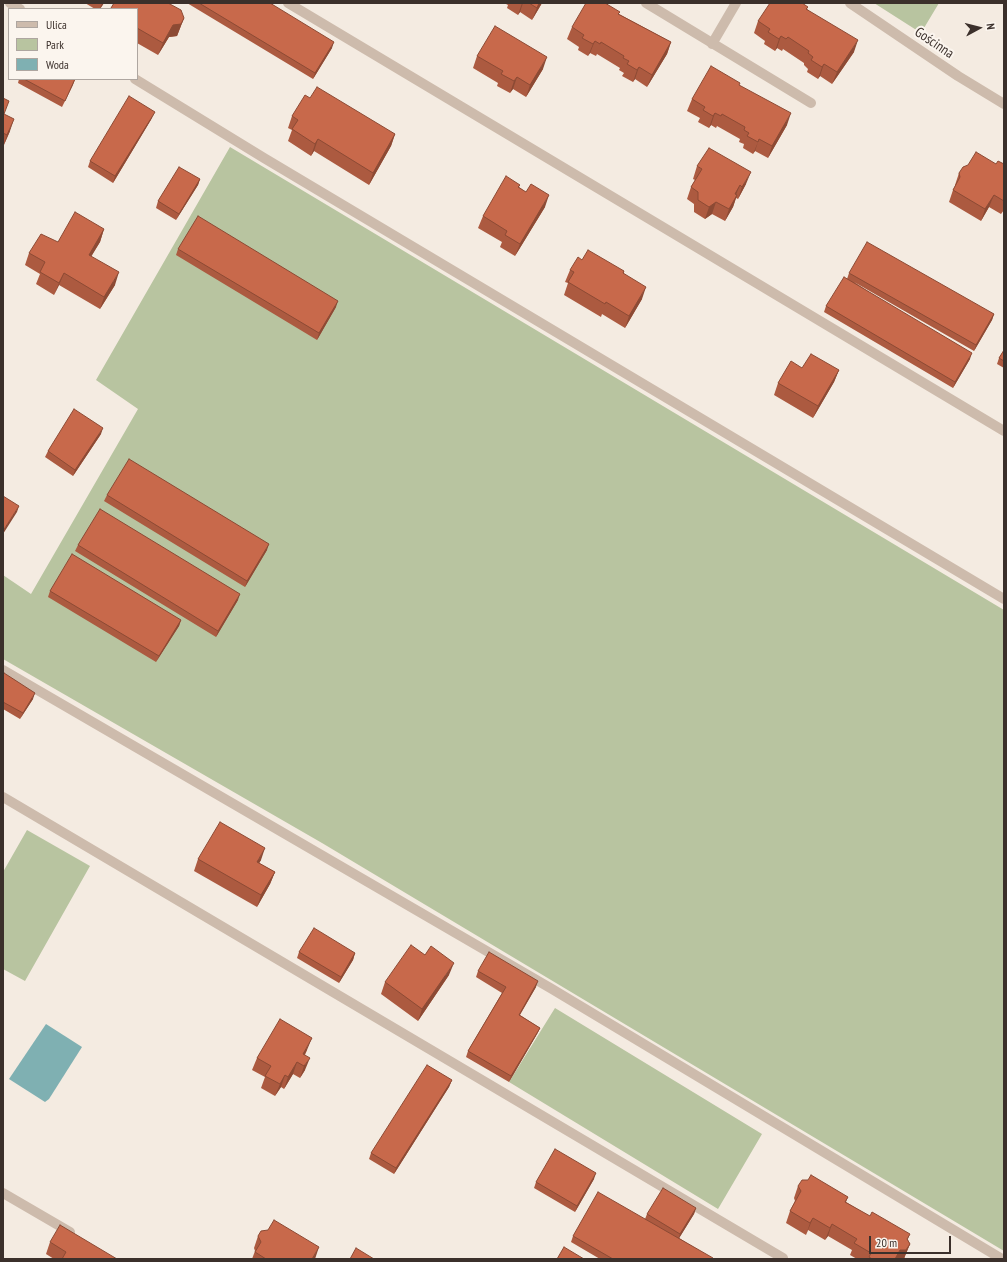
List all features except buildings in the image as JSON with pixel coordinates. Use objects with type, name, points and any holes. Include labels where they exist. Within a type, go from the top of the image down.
[{"type":"street","points":[[288,3],[1004,431]]},
{"type":"street","points":[[646,3],[811,103]]},
{"type":"street","points":[[712,44],[736,3]]},
{"type":"street","name":"Gościnna","points":[[850,3],[958,76],[1004,104]]},
{"type":"street","points":[[136,80],[278,167],[1004,599]]},
{"type":"street","points":[[3,670],[552,989],[1002,1259]]},
{"type":"street","points":[[3,797],[783,1258]]},
{"type":"street","points":[[3,1193],[76,1236]]},
{"type":"green space","points":[[874,3],[939,3],[921,33]]},
{"type":"green space","points":[[230,147],[1004,610],[1004,1251],[322,843],[3,659],[3,575],[31,594],[138,409],[96,380]]},
{"type":"green space","points":[[27,830],[90,866],[25,981],[3,969],[3,872]]},
{"type":"green space","points":[[555,1008],[762,1134],[718,1209],[509,1082]]},
{"type":"water","points":[[46,1024],[82,1047],[49,1099],[45,1102],[9,1079]]}]
